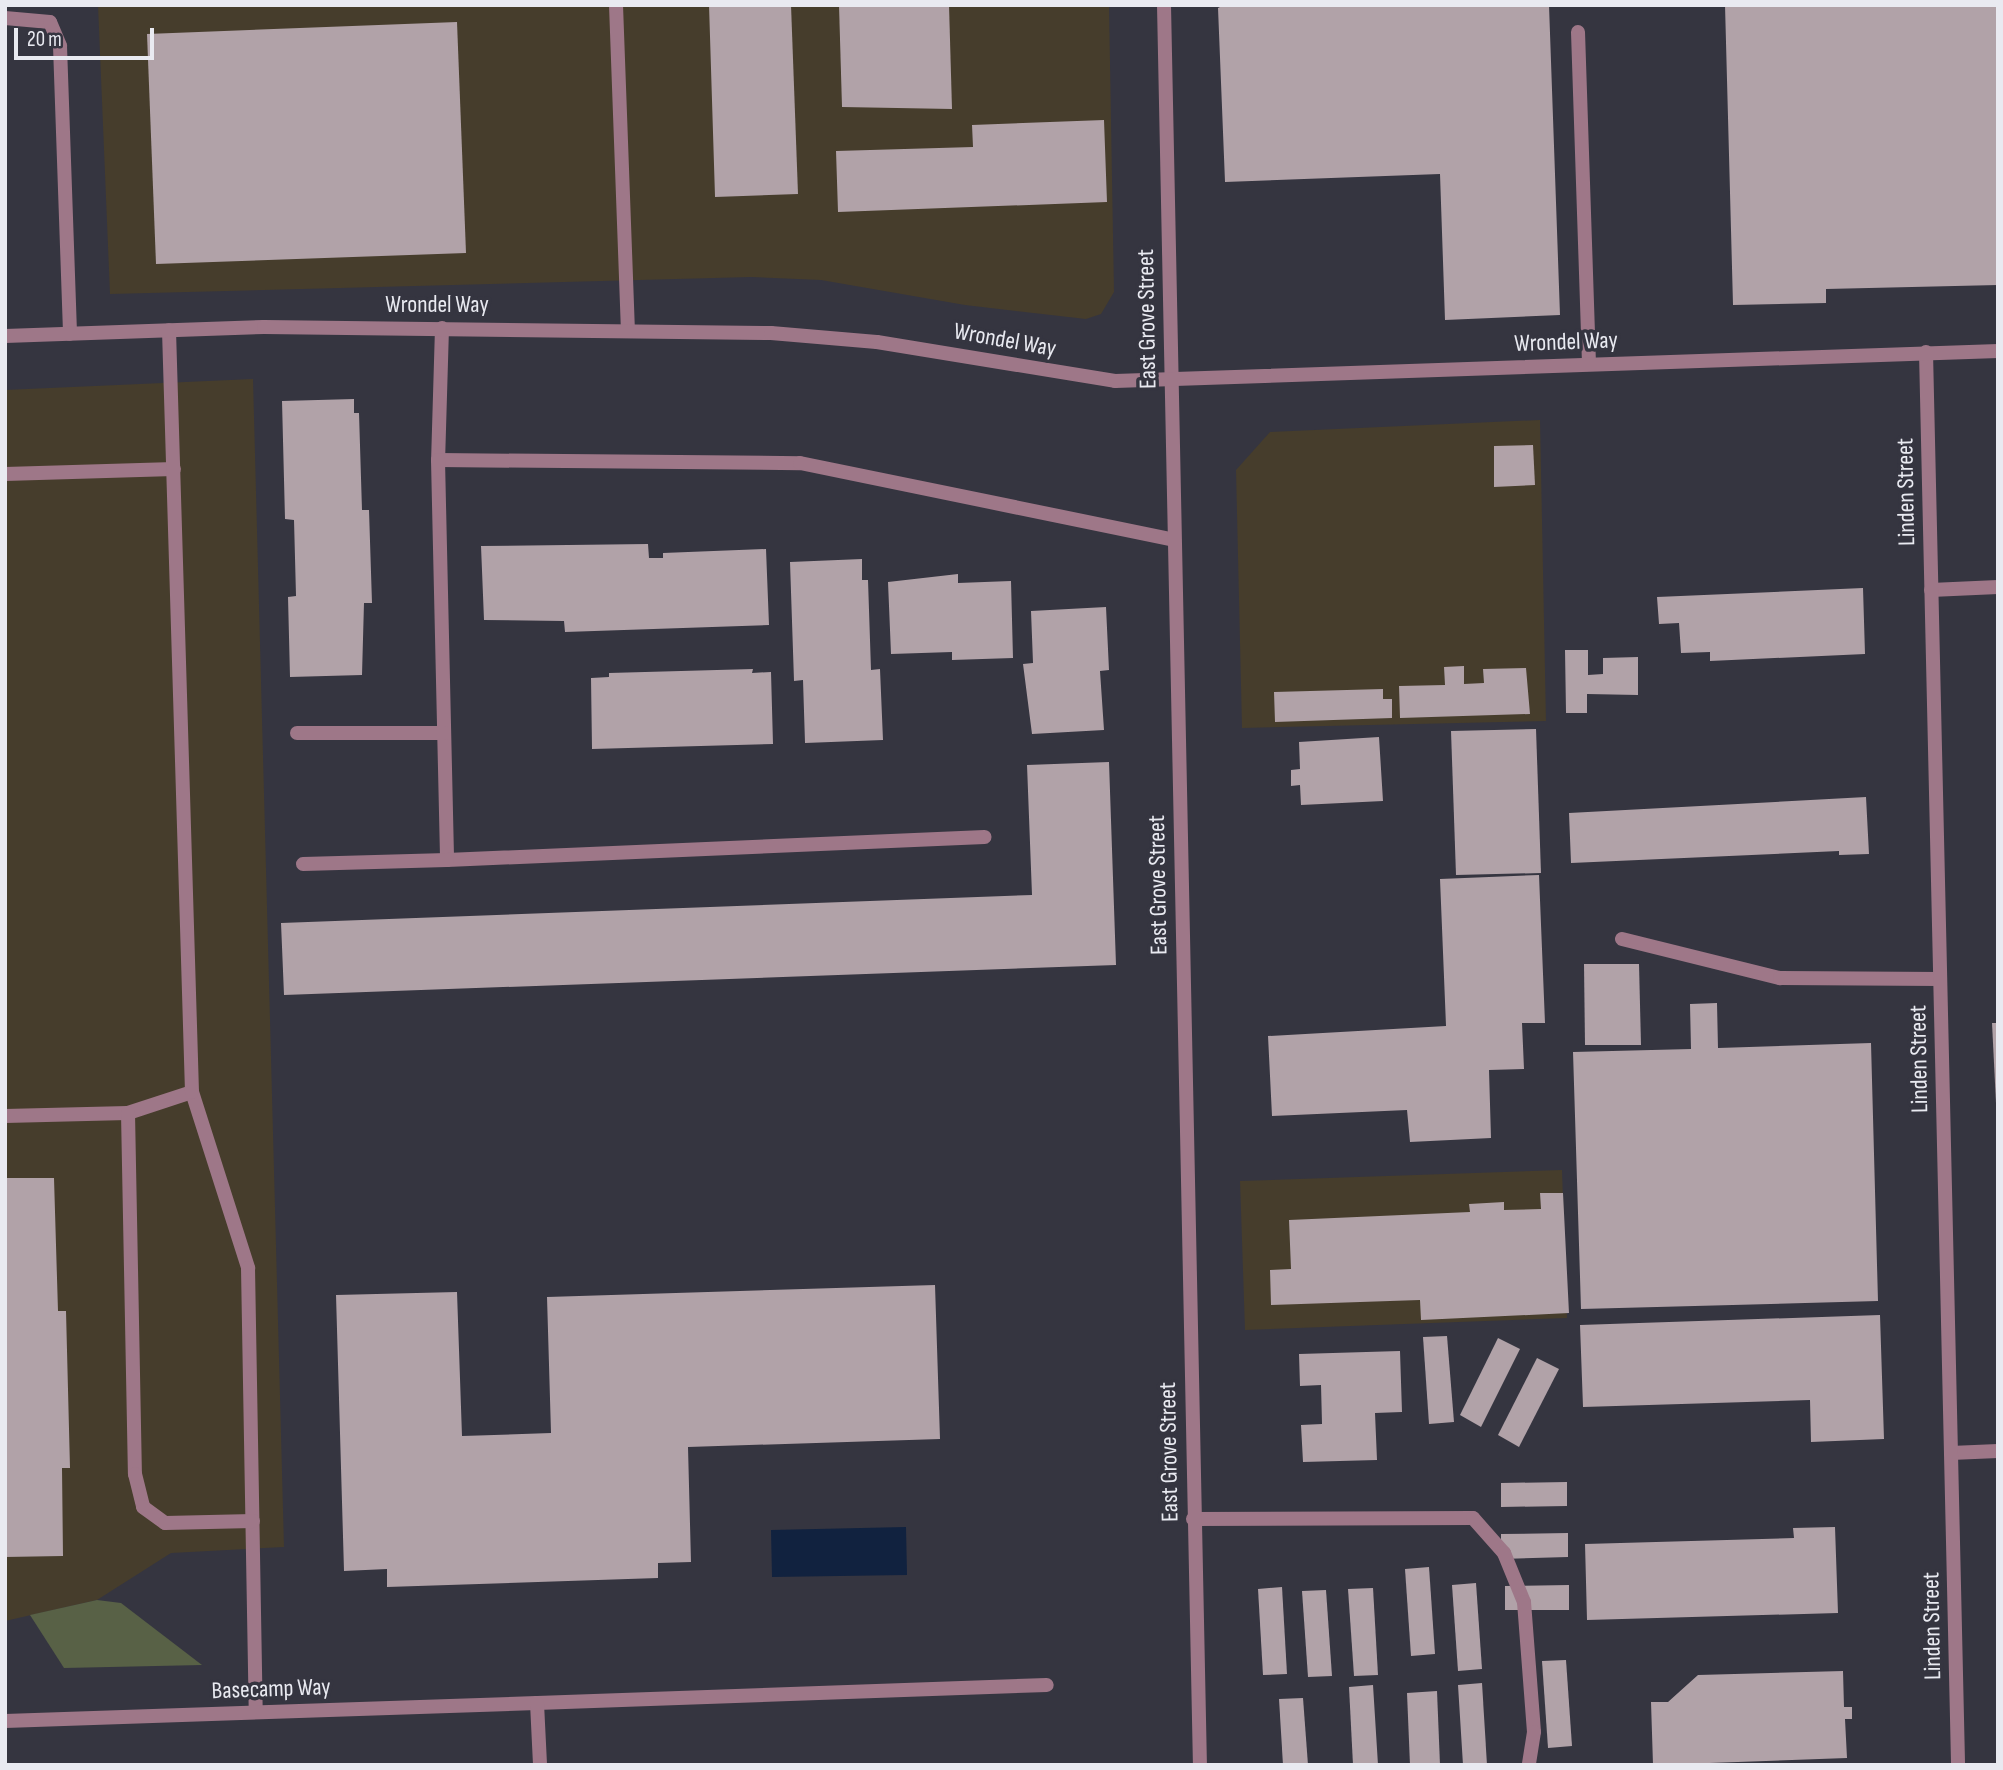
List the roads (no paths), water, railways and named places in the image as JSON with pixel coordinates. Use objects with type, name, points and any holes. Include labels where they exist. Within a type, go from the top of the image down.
[{"type":"street","points":[[616,5],[628,330]]},
{"type":"street","name":"East Grove Street","points":[[1164,5],[1200,1765]]},
{"type":"street","points":[[5,18],[50,22],[60,46],[70,334]]},
{"type":"street","points":[[1578,32],[1589,364]]},
{"type":"street","points":[[442,328],[439,460],[447,860]]},
{"type":"street","name":"Wrondel Way","points":[[5,336],[169,330],[442,328],[771,333],[877,342],[1115,381],[1998,351]]},
{"type":"street","points":[[169,330],[192,1092],[248,1268],[256,1712]]},
{"type":"street","name":"Linden Street","points":[[1926,352],[1958,1765]]},
{"type":"street","points":[[439,460],[800,463],[1174,540]]},
{"type":"street","points":[[5,474],[174,469]]},
{"type":"street","points":[[1931,590],[1998,587]]},
{"type":"street","points":[[297,733],[444,733]]},
{"type":"street","points":[[303,864],[985,837]]},
{"type":"street","points":[[1622,939],[1780,978],[1941,979]]},
{"type":"street","points":[[5,1116],[128,1113],[192,1092]]},
{"type":"street","points":[[128,1113],[135,1474],[143,1507],[165,1523],[253,1521]]},
{"type":"street","points":[[1951,1453],[1998,1451]]},
{"type":"street","points":[[1193,1519],[1473,1518],[1504,1553],[1524,1602],[1534,1732],[1529,1765]]},
{"type":"street","name":"Basecamp Way","points":[[5,1721],[1047,1685]]},
{"type":"street","points":[[537,1703],[540,1765]]},
{"type":"water","points":[[906,1527],[907,1575],[772,1577],[771,1530]]}]
